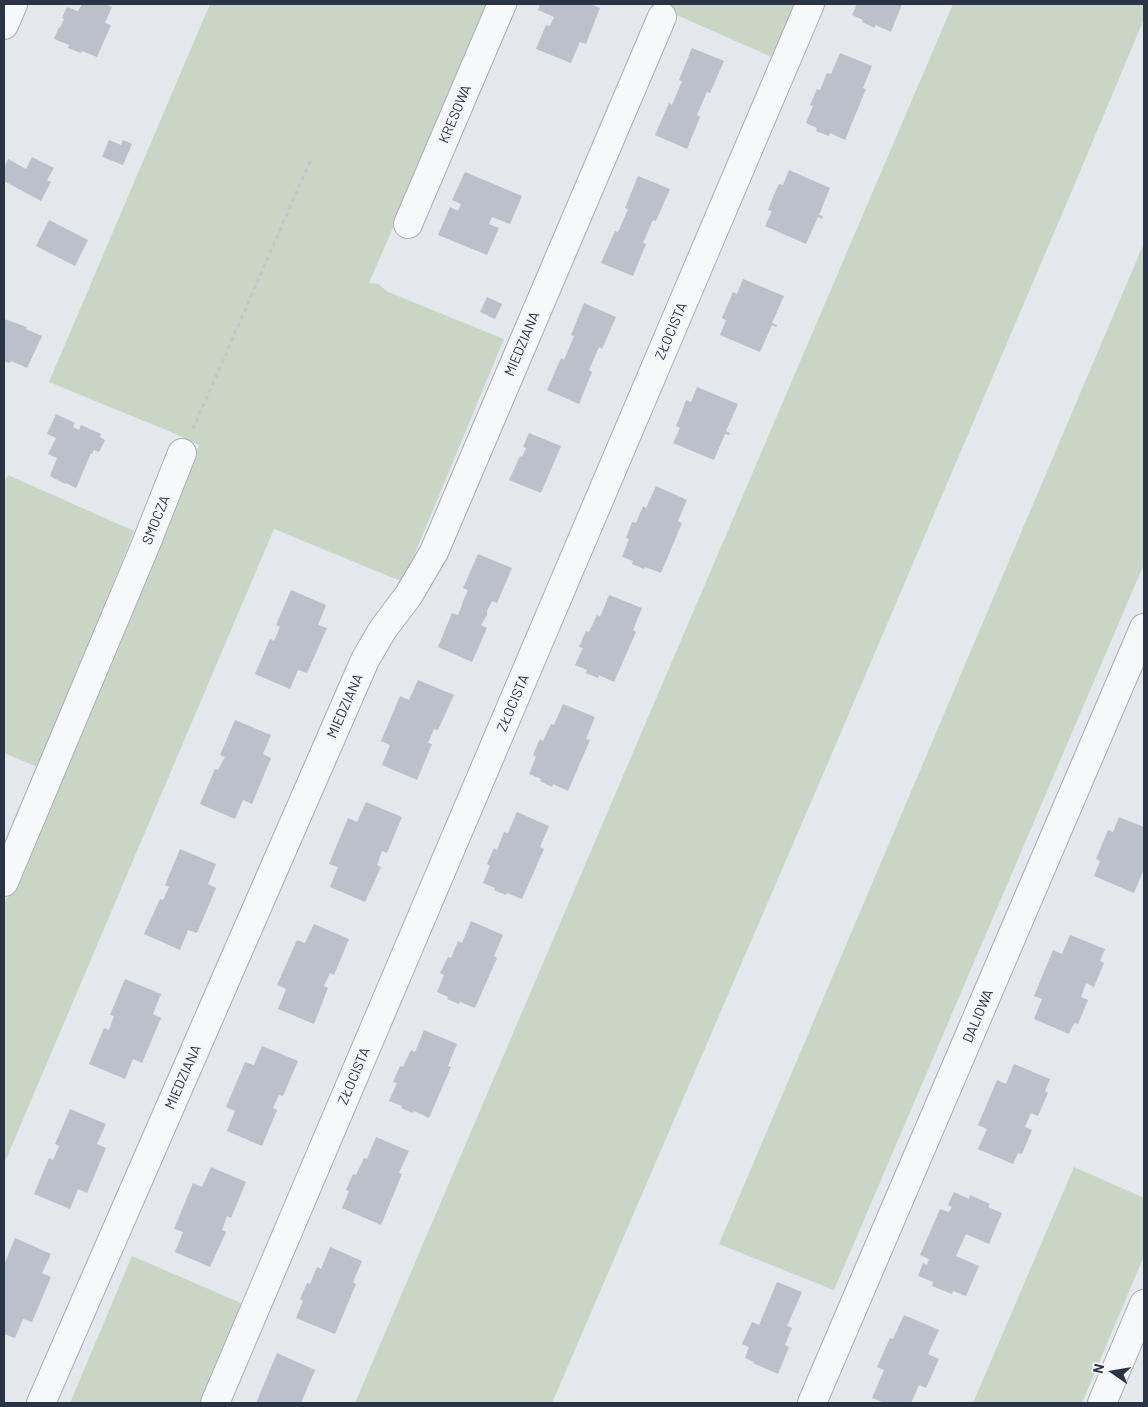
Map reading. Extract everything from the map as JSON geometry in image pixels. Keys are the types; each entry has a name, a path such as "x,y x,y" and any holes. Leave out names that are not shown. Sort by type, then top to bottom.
{"street":[{"path":"4,25 13,4"},
{"name":"KRESOWA","path":"408,224 502,4"},
{"name":"ZŁOCISTA","path":"215,1403 810,4"},
{"name":"MIEDZIANA","path":"41,1403 365,660 383,629 408,596 434,552 662,17"},
{"name":"SMOCZA","path":"4,882 146,544 182,453"},
{"name":"DALIOWA","path":"812,1403 1144,628"},
{"path":"1102,1403 1144,1304"}],"path":[{"path":"182,453 311,159"}],"green space":[{"path":"210,4 490,4 369,283 378,284 388,292 504,339 403,582 274,529 4,1164 4,905 199,445 49,382"},
{"path":"652,4 799,4 776,59"},
{"path":"953,4 1144,4 1144,19 824,772 552,1403 355,1403"},
{"path":"1144,243 1144,564 834,1290 719,1244"},
{"path":"8,475 134,531 40,768 4,753 4,484"},
{"path":"1074,1167 1144,1198 1144,1256 1082,1403 973,1403"},
{"path":"132,1256 248,1306 204,1403 70,1403"}],"building":[{"path":"82,4 105,4 112,7 105,23 111,25 97,57 68,48 69,45 54,39 64,19 62,18 67,7 78,11"},
{"path":"540,4 590,4 600,8 586,44 580,42 571,63 536,49 546,25 550,26 554,17 538,10"},
{"path":"857,4 902,4 891,32 875,25 875,28 852,15"},
{"path":"692,48 724,61 710,93 707,92 697,115 700,117 687,149 655,135 669,103 672,105 682,81 679,80"},
{"path":"840,53 872,66 863,88 866,89 845,140 830,133 829,136 816,131 817,128 806,123 813,106 810,105 817,89 820,90 827,73 831,74"},
{"path":"109,140 121,145 123,140 132,144 123,165 102,157"},
{"path":"32,157 54,168 47,180 51,182 41,201 4,181 4,168 8,159 26,169"},
{"path":"789,170 830,188 819,215 823,216 822,219 818,217 806,244 765,226 772,211 768,210 773,197 779,184 783,185"},
{"path":"465,172 522,196 510,224 492,217 489,224 499,228 487,255 438,235 450,207 458,211 461,204 452,200"},
{"path":"638,176 670,189 656,221 653,220 643,243 646,244 633,276 601,263 615,231 618,232 628,209 625,208"},
{"path":"49,220 88,240 75,266 36,246"},
{"path":"743,279 784,296 772,323 777,325 776,327 772,325 760,352 720,335 726,320 722,318 733,292 737,294"},
{"path":"487,297 502,304 495,319 480,312"},
{"path":"584,303 616,317 602,349 599,347 589,370 592,372 579,404 547,390 561,358 564,360 574,336 571,335"},
{"path":"4,319 27,327 26,329 42,336 27,368 11,361 10,363 4,361"},
{"path":"697,387 738,404 726,431 730,433 729,435 725,434 714,460 673,443 680,428 676,426 686,400 691,402"},
{"path":"56,414 75,423 73,427 79,430 81,425 101,434 100,437 105,440 99,452 94,450 91,453 76,488 50,476 57,458 48,454 56,438 47,434"},
{"path":"529,433 561,446 541,493 509,480 520,456 522,457 526,448 523,447"},
{"path":"656,486 687,500 678,521 682,523 661,573 645,567 644,569 632,564 633,561 622,557 629,539 626,538 632,522 636,523 643,506 646,508"},
{"path":"478,554 512,568 497,603 492,601 481,625 487,628 472,662 438,647 452,613 458,615 468,590 463,588"},
{"path":"291,590 326,605 318,625 327,628 307,673 298,670 290,689 255,674 270,639 274,641 280,627 276,625"},
{"path":"609,595 642,608 633,630 636,632 614,682 599,675 598,678 586,673 587,670 575,665 583,648 579,647 586,631 589,632 597,615 600,617"},
{"path":"418,680 454,695 438,730 434,729 428,743 432,744 417,780 382,765 390,745 381,741 400,696 409,700"},
{"path":"563,704 595,717 586,739 590,740 568,791 553,784 552,787 540,781 541,779 529,774 536,757 533,755 540,739 543,741 551,724 554,725"},
{"path":"235,720 271,735 263,754 271,758 252,804 243,800 235,819 200,804 215,769 218,770 225,757 220,755"},
{"path":"366,802 402,817 387,853 382,851 377,865 381,867 365,902 330,887 338,867 329,864 348,818 357,822"},
{"path":"517,812 549,826 540,847 544,849 522,899 507,893 506,895 483,883 490,866 487,864 494,848 497,850 504,832 508,833"},
{"path":"1119,817 1144,827 1144,869 1134,893 1094,876 1100,861 1096,859 1108,830 1113,832"},
{"path":"180,849 216,864 208,884 216,888 197,933 188,930 180,950 144,934 160,899 163,900 169,887 165,885"},
{"path":"471,921 503,935 494,956 497,958 475,1008 447,999 448,997 437,992 444,975 440,973 448,957 451,958 458,941 462,943"},
{"path":"314,924 349,939 334,975 330,973 324,986 328,988 314,1024 278,1009 286,989 277,985 297,940 305,943"},
{"path":"1070,935 1105,949 1100,961 1104,963 1094,987 1086,983 1081,997 1088,1000 1078,1024 1074,1023 1069,1034 1034,1019 1042,999 1034,996 1053,950 1062,954"},
{"path":"125,979 161,994 153,1014 161,1018 142,1063 133,1059 125,1079 89,1064 104,1028 109,1030 114,1016 110,1015"},
{"path":"424,1030 457,1044 448,1066 451,1067 429,1118 414,1111 413,1113 401,1108 402,1106 389,1101 397,1083 393,1082 400,1066 403,1067 411,1050 415,1052"},
{"path":"262,1046 298,1061 283,1096 279,1095 273,1108 277,1110 262,1146 227,1131 235,1111 226,1107 245,1062 254,1065"},
{"path":"1014,1064 1050,1079 1045,1091 1048,1093 1038,1116 1031,1113 1025,1127 1032,1130 1022,1154 1018,1153 1013,1164 978,1149 987,1129 978,1125 997,1080 1006,1084"},
{"path":"70,1109 106,1124 97,1144 106,1148 87,1193 78,1189 70,1209 34,1194 49,1158 53,1160 59,1146 55,1144"},
{"path":"376,1137 409,1151 399,1173 402,1174 381,1225 342,1208 349,1191 346,1190 353,1174 356,1175 364,1158 367,1159"},
{"path":"211,1167 246,1182 231,1218 227,1216 222,1230 226,1232 210,1267 175,1252 183,1232 174,1229 193,1183 202,1187"},
{"path":"954,1192 969,1199 970,1195 990,1204 988,1207 1002,1213 989,1244 966,1234 956,1256 979,1266 966,1296 953,1291 952,1294 932,1286 933,1282 918,1276 923,1263 927,1265 929,1259 920,1255 940,1209 949,1212 952,1207 948,1205"},
{"path":"15,1238 51,1254 42,1273 51,1277 32,1322 23,1319 15,1338 4,1334 4,1265"},
{"path":"330,1247 362,1261 353,1282 356,1284 335,1334 296,1318 303,1301 300,1299 307,1283 310,1284 317,1267 321,1269"},
{"path":"777,1282 802,1292 787,1326 792,1328 785,1345 789,1347 778,1374 745,1358 749,1347 742,1344 752,1322 759,1325"},
{"path":"904,1315 939,1330 928,1354 939,1359 926,1388 919,1385 911,1403 885,1403 872,1398 884,1370 877,1367 890,1338 893,1339"},
{"path":"277,1353 315,1370 301,1403 256,1403"}]}
